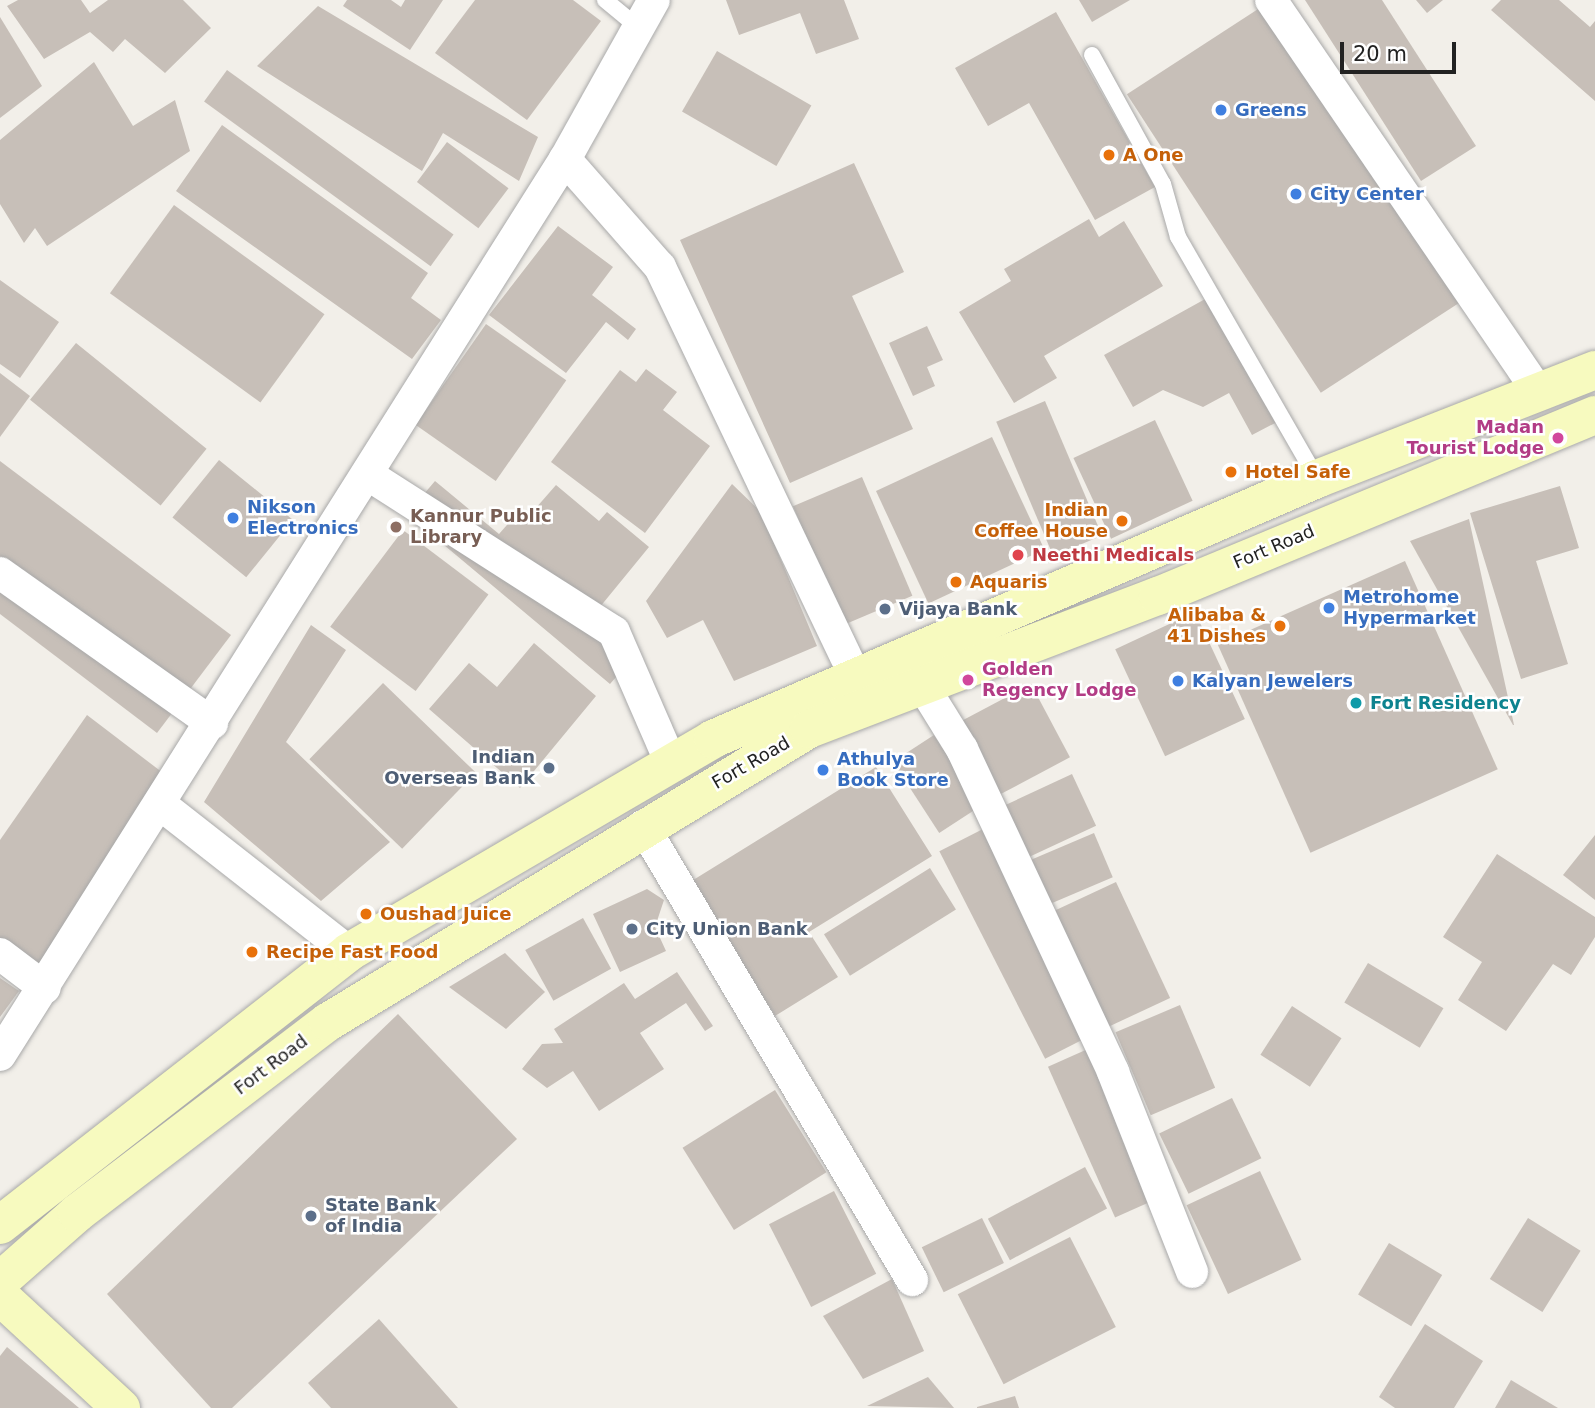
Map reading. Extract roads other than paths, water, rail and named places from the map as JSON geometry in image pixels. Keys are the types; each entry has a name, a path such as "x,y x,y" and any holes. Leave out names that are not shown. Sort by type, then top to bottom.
{"main road":[{"name":"Fort Road","path":"0,1225 349,952 671,763 855,674 1317,479 1595,370"},
{"name":"Fort Road","path":"0,1281 99,1196 381,989 643,826 809,729 920,683 1158,596 1595,415"},
{"path":"1138,555 1158,596"},
{"path":"349,952 381,989"},
{"path":"0,1296 121,1408"}],"street":[{"path":"0,1055 45,988 565,159 654,0"},
{"path":"1271,0 1538,393"},
{"path":"565,159 660,267 855,674"},
{"path":"367,474 614,632 671,763"},
{"path":"0,573 212,723"},
{"path":"920,683 962,749 1113,1072 1192,1272"},
{"path":"160,804 349,952"},
{"path":"643,826 912,1280"},
{"path":"0,954 45,988"}],"lane":[{"path":"605,0 639,28"},
{"path":"1092,55 1163,184 1178,237 1317,479"}],"place":[{"name":"Greens","path":"1221,110"},
{"name":"A One","path":"1109,155"},
{"name":"City Center","path":"1296,194"},
{"name":"Madan Tourist Lodge","path":"1558,438"},
{"name":"Hotel Safe","path":"1231,472"},
{"name":"Nikson Electronics","path":"233,518"},
{"name":"Indian Coffee House","path":"1122,521"},
{"name":"Kannur Public Library","path":"396,527"},
{"name":"Neethi Medicals","path":"1018,555"},
{"name":"Aquaris","path":"956,582"},
{"name":"Metrohome Hypermarket","path":"1329,608"},
{"name":"Vijaya Bank","path":"885,609"},
{"name":"Alibaba & 41 Dishes","path":"1280,626"},
{"name":"Golden Regency Lodge","path":"968,680"},
{"name":"Kalyan Jewelers","path":"1178,681"},
{"name":"Fort Residency","path":"1356,703"},
{"name":"Indian Overseas Bank","path":"549,768"},
{"name":"Athulya Book Store","path":"823,770"},
{"name":"Oushad Juice","path":"366,914"},
{"name":"City Union Bank","path":"632,929"},
{"name":"Recipe Fast Food","path":"252,952"},
{"name":"State Bank of India","path":"311,1216"}]}
